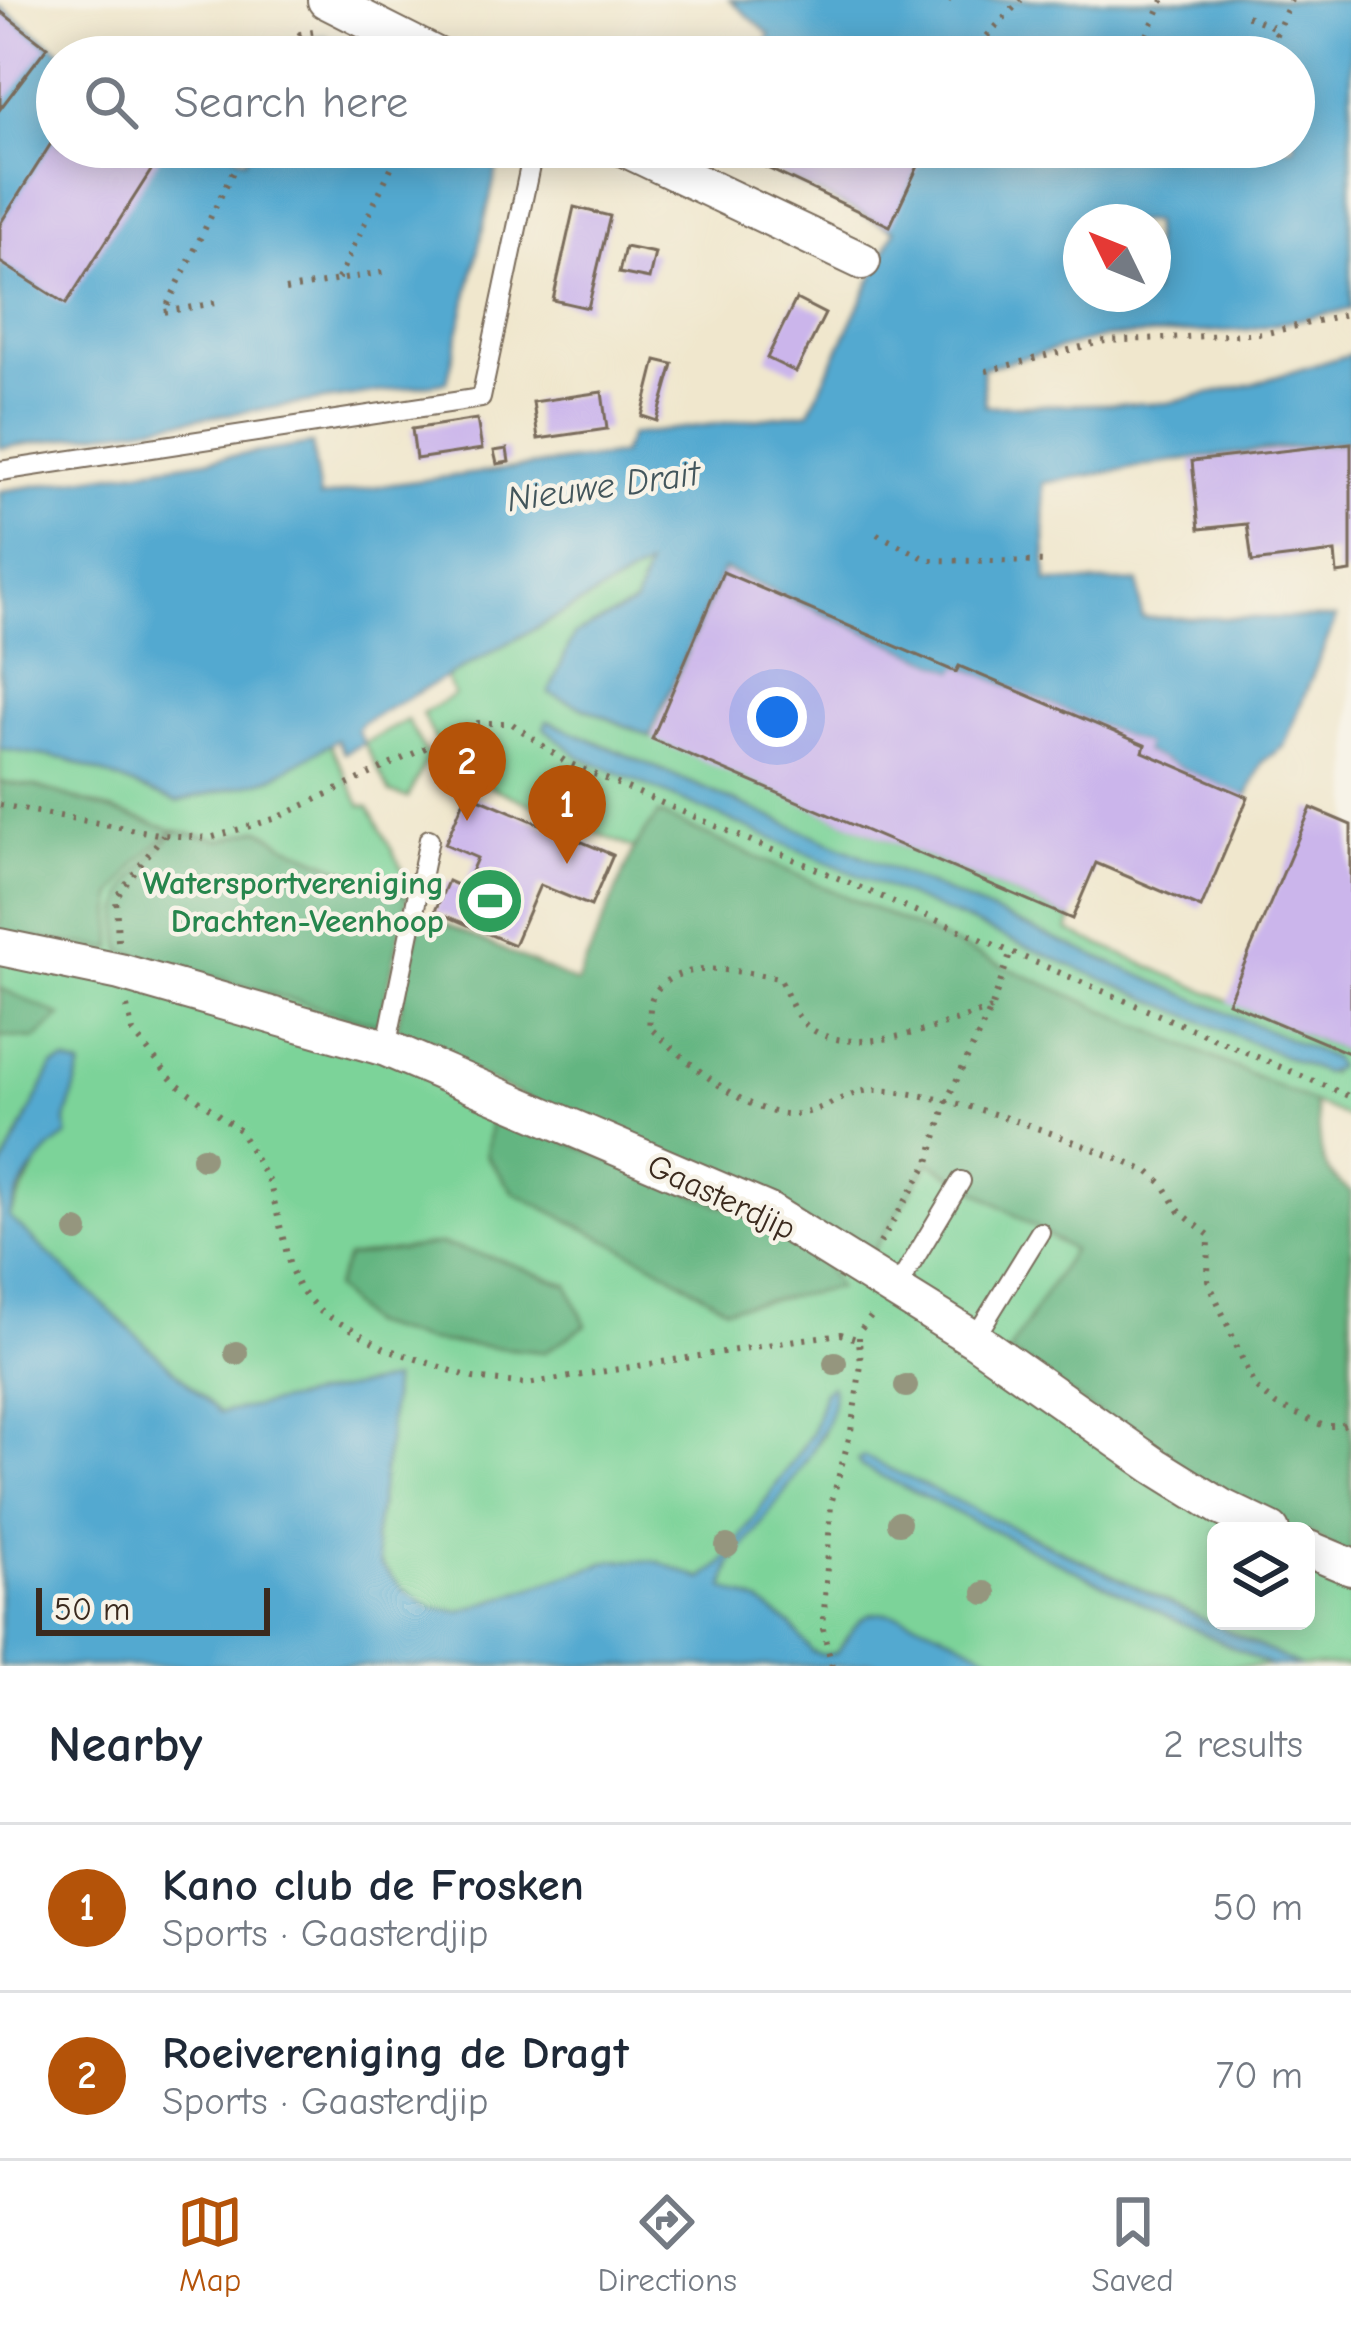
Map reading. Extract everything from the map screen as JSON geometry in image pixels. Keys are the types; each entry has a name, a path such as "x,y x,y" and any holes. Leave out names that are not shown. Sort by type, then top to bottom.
{"street":[{"path":"326,0 397,36"},
{"path":"666,168 862,261"},
{"name":"Gaasterdjip","path":"0,947 119,972 386,1048 769,1212 974,1339 1155,1466 1252,1522"},
{"path":"1315,1552 1351,1567"}],"lane":[{"path":"0,471 481,398 530,168"},
{"path":"386,1048 429,839"},
{"path":"895,1291 961,1181"},
{"path":"974,1339 1040,1232"}],"path":[{"path":"988,36 1021,0"},
{"path":"1147,36 1163,0"},
{"path":"1275,36 1291,0"},
{"path":"1247,16 1278,29"},
{"path":"215,303 164,312 235,168"},
{"path":"338,279 391,168"},
{"path":"285,290 388,272"},
{"path":"986,371 1105,341 1267,333 1351,313"},
{"path":"877,534 928,560 1050,562"},
{"path":"0,805 164,835 210,838 277,818 478,723 511,723 566,762 1351,1097"},
{"path":"164,835 116,897 119,972 133,1032 172,1080 239,1130 270,1184 300,1290 321,1312 384,1348 473,1378 527,1384 819,1337 842,1334 859,1340 861,1365 850,1431 831,1504 823,1629 832,1666"},
{"path":"863,1271 929,1162 947,1100 991,1009 1011,952"},
{"path":"991,1009 886,1040 836,1039 802,1022 779,978 724,969 673,976 652,999 649,1028 701,1073 759,1108 796,1114 871,1089 947,1100 1149,1172 1163,1184 1180,1212 1209,1235 1208,1280 1253,1386 1276,1405 1324,1426 1351,1421"}],"green space":[{"path":"649,566 635,604 574,635 549,693 1072,919 1068,930 1077,935 1351,1054 1351,1119 659,814 634,849 451,770 422,714 454,695 446,678","holes":["548,721 1332,1058 1330,1073 580,757"]},
{"path":"407,720 428,757 408,798 390,793 364,743"},
{"path":"330,744 360,805 369,807 412,888 408,897 285,845 260,829 222,840 177,831 122,950 380,1025 366,1033 868,1258 929,1162 1072,1250 1010,1351 1219,1496 1271,1522 1207,1522 1207,1621 1022,1531 859,1461 861,1466 1271,1666 1010,1666 908,1618 855,1627 836,1653 811,1651 791,1625 758,1602 724,1588 731,1563 823,1434 824,1391 812,1433 722,1564 702,1579 656,1561 462,1611 433,1608 404,1590 380,1564 374,1540 392,1381 220,1413 9,1217 38,1162 53,1145 53,1067 0,1172 0,1036 35,1039 60,1016 0,988 0,934 113,897 137,862 150,822 37,787 0,782 0,749 66,759 176,802 269,779","holes":["486,1155 648,1261 513,1192","440,1244 568,1285 545,1352 428,1341 367,1324"]},
{"path":"0,782 37,787 173,830 137,862 113,897 113,949 0,934"},
{"path":"658,814 1313,1102 1323,1159 1351,1192 1351,1558 1315,1536 1315,1522 1271,1522 1219,1496 1009,1352 1072,1250 930,1162 868,1259 402,1040 397,1024 421,913 577,983 634,849"},
{"path":"260,829 285,845 408,897 380,1025 122,951 124,897 139,870 176,831 222,840"},
{"path":"0,988 61,1016 35,1039 0,1036"},
{"path":"492,1111 749,1217 823,1262 838,1288 726,1308 648,1261 513,1192 486,1155"},
{"path":"440,1244 498,1259 568,1286 586,1325 545,1352 428,1341 367,1324 334,1288 347,1257"},
{"path":"1315,1544 1351,1558 1351,1666 1300,1666 1226,1630 1315,1630"}],"water":[{"name":"Nieuwe Drait","path":"730,0 1351,0 1351,309 1246,330 1105,337 982,368 985,406 1168,403 1351,354 1351,441 1187,459 1043,483 1047,582 1138,582 1142,618 1336,618 1284,746 1262,762 1247,797 1143,752 1144,745 960,666 956,672 723,569 650,736 549,693 574,635 635,604 647,567 362,723 357,730 364,743 344,753 337,740 269,779 176,802 66,759 0,749 0,491 312,444 320,498 621,454 630,435 809,412 895,230 768,168 1315,168 1315,36 770,36"},
{"path":"0,7 40,36 36,36 36,168 497,168 447,382 0,448"},
{"path":"547,721 1332,1058 1337,1067 1324,1073 580,757 544,728"},
{"path":"65,1062 81,1067 66,1120 67,1136 31,1171 9,1217 220,1413 392,1380 374,1540 380,1564 404,1590 433,1608 462,1611 613,1560 656,1561 702,1579 722,1564 812,1433 824,1391 831,1386 833,1401 814,1448 731,1563 724,1588 759,1602 822,1655 836,1653 862,1619 881,1613 918,1622 1010,1666 870,1662 850,1666 0,1666 0,1172 53,1066"},
{"path":"863,1456 1207,1621 1207,1630 1225,1630 1300,1666 1271,1666 858,1461"}],"building":[{"path":"0,11 36,39 36,62 0,109"},
{"path":"36,167 153,168 66,304 0,262 0,224"},
{"path":"767,168 917,168 890,226"},
{"path":"574,207 610,216 588,308 553,300"},
{"path":"625,247 655,253 649,279 619,273"},
{"path":"796,299 825,314 796,372 767,358"},
{"path":"656,360 673,364 657,421 642,416"},
{"path":"602,392 607,429 538,439 533,402"},
{"path":"477,419 482,449 416,459 412,429"},
{"path":"1351,443 1351,572 1337,574 1335,552 1252,562 1247,524 1199,529 1192,461"},
{"path":"507,449 509,462 497,464 494,451"},
{"path":"723,572 956,672 959,666 1145,745 1143,752 1248,797 1201,908 1096,863 1072,919 652,739"},
{"path":"467,793 613,855 591,906 540,885 514,945 435,911 448,881 464,888 477,858 445,844"},
{"path":"1311,808 1351,825 1351,1054 1228,1002"}],"place":[{"name":"Roeivereniging de Dragt","path":"467,821"},
{"name":"Kano club de Frosken","path":"567,864"},
{"name":"Watersportvereniging Drachten-Veenhoop","path":"490,901"}]}
